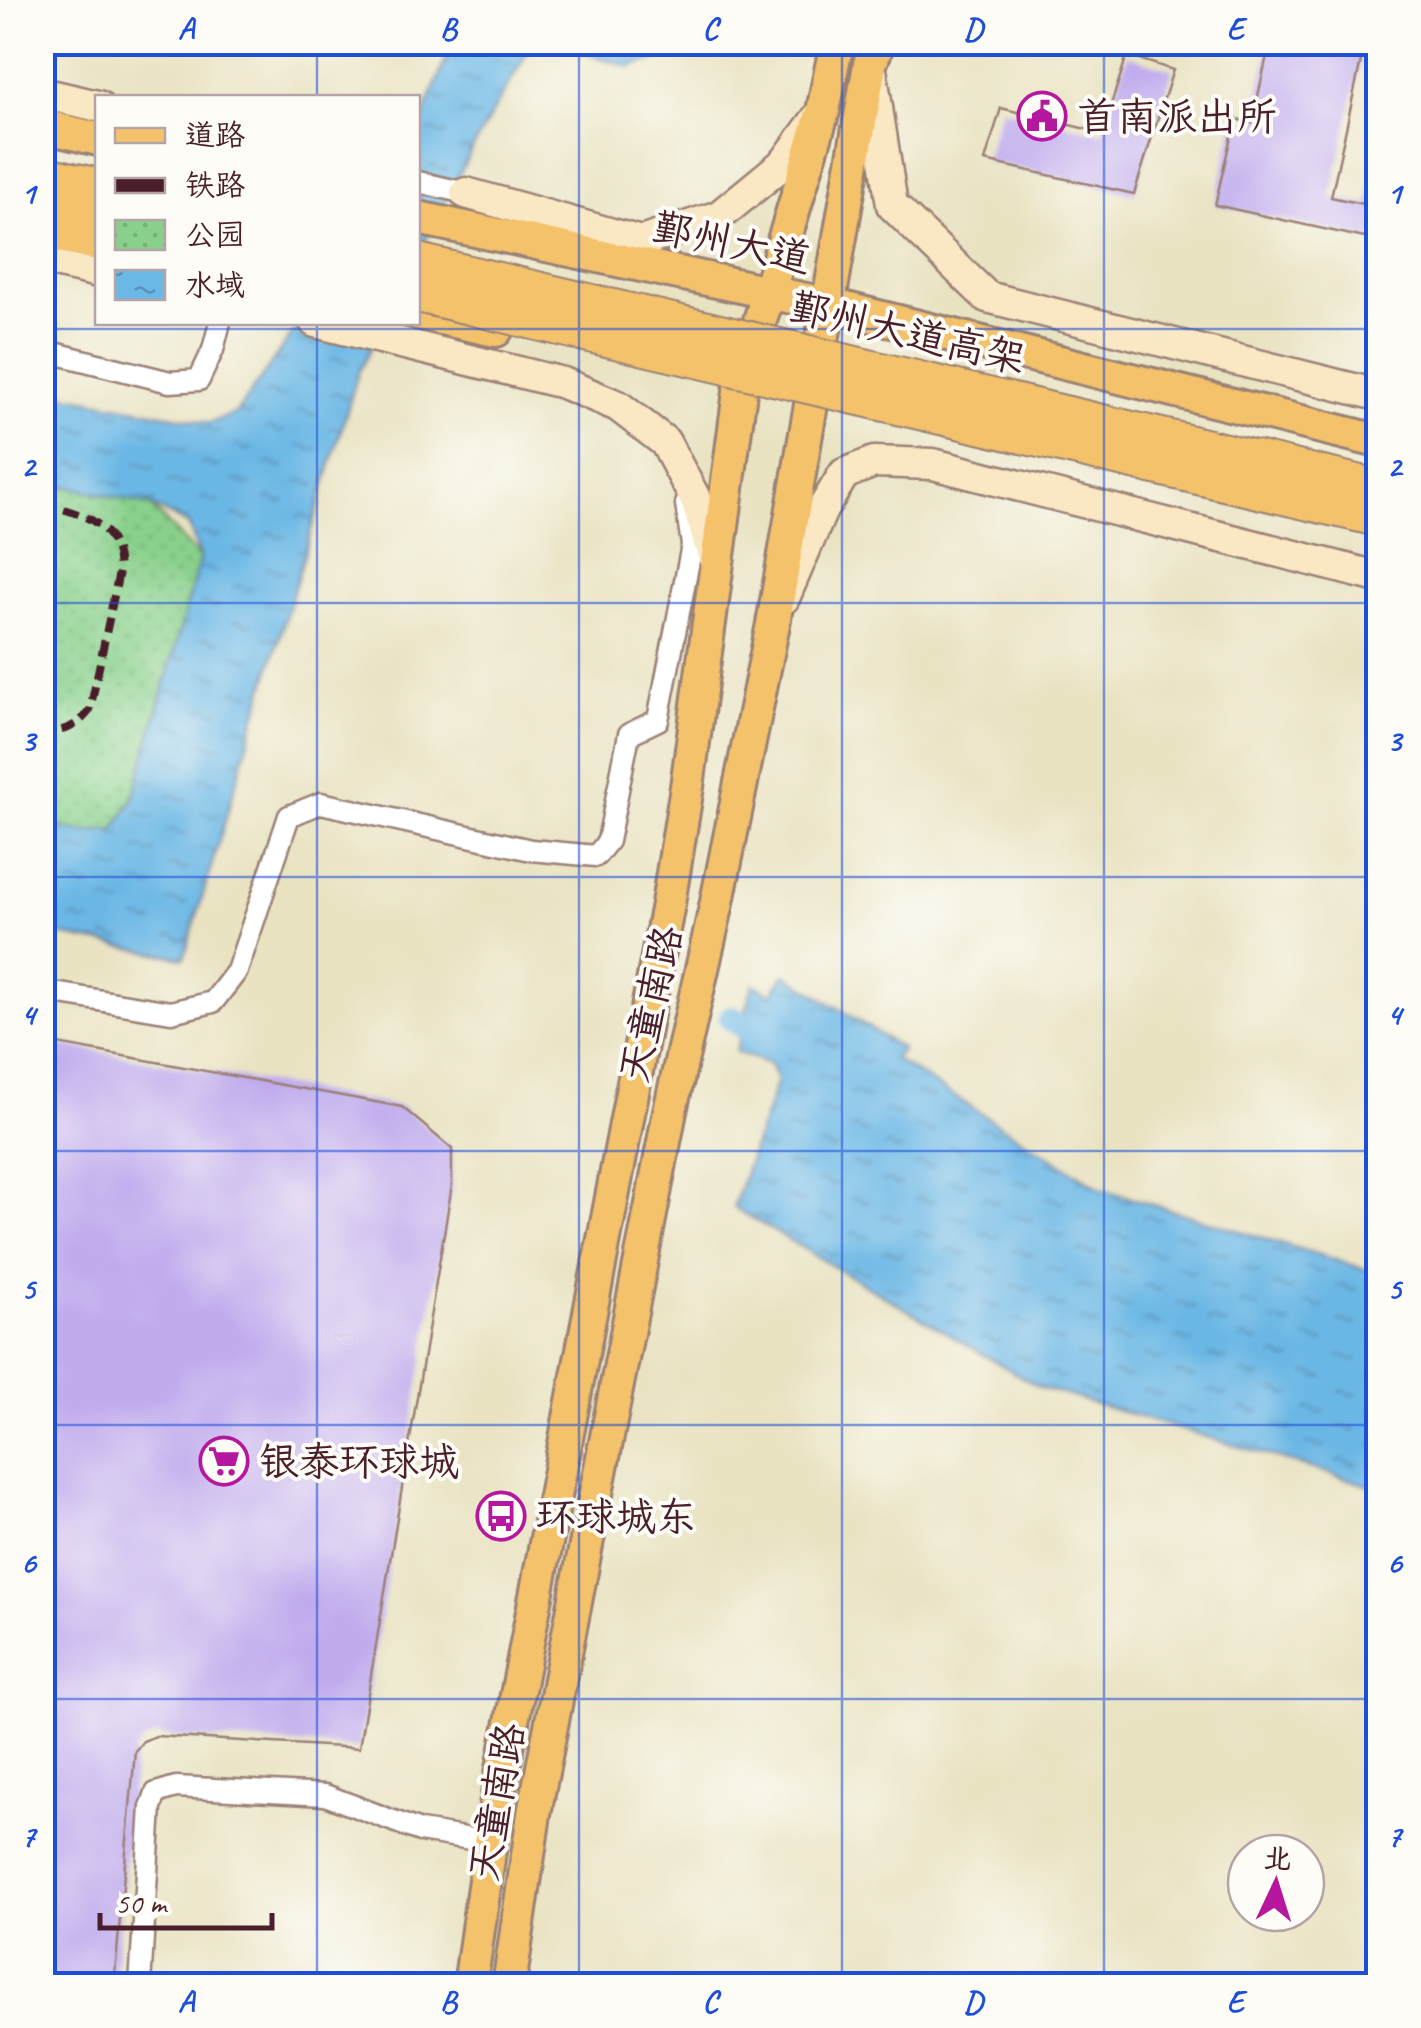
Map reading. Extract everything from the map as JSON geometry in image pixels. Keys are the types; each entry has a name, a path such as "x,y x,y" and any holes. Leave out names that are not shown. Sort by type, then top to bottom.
{"highway":[{"path":"42,175 95,187"},
{"path":"42,206 95,217"},
{"name":"鄞州大道高架","path":"420,263 1378,490"},
{"name":"鄞州大道高架","path":"420,307 1378,517"}],"main road":[{"path":"470,1986 490,1842 668,904 740,384 823,111 837,42"},
{"name":"天童南路","path":"510,1986 534,1814 670,1110 716,908 773,624 874,53"},
{"path":"42,126 95,139"},
{"name":"鄞州大道","path":"420,218 830,305 1378,441"},
{"path":"42,232 95,243"},
{"path":"420,307 1378,533"}],"street":[{"path":"874,53 892,204 987,297 1378,395"},
{"path":"42,93 95,105"},
{"path":"420,182 641,242 719,216 786,162 823,111"},
{"path":"42,259 95,271"},
{"path":"42,350 170,382 198,380 213,350 219,325"},
{"path":"328,325 563,384 618,406 665,442 696,500 716,561 709,610"},
{"path":"773,624 836,486 844,474 874,462 933,464 1378,577"},
{"path":"42,991 171,1012 213,1002 237,971 289,816 321,803 530,850 596,856 608,840 629,734 658,720 692,545 681,472"},
{"path":"140,1986 151,1808 156,1793 176,1787 325,1795 420,1831 490,1842"}],"green space":[{"path":"42,481 150,505 200,558 133,800 114,830 83,832 43,825"}],"water":[{"path":"445,43 532,43 420,252 420,125 451,46"},
{"path":"556,43 706,43 630,67"},
{"path":"299,325 383,325 358,373 184,958 43,932 42,825 83,832 114,830 133,800 200,558 189,525 150,505 43,481 43,391 210,423 236,413"},
{"path":"785,974 902,1049 894,1059 1102,1189 1378,1273 1378,1488 1039,1387 733,1207 777,1081 770,1064 736,1052 753,984 772,994"}],"building":[{"path":"1270,42 1365,42 1331,197 1367,205 1378,160 1378,241 1215,205 1235,119 1252,123"},
{"path":"1127,55 1173,70 1134,194 985,161 1001,108 1102,133"},
{"name":"银泰环球城","path":"42,1041 402,1107 452,1149 452,1185 359,1748 156,1736 143,1741 135,1751 114,1986 42,1986"}],"waterway":[{"path":"731,1018 769,1043"}],"railway":[{"path":"42,503 85,517 105,531 117,555 119,572 90,710 69,728 42,731"}],"place":[{"name":"首南派出所","path":"1042,116"},
{"name":"银泰环球城","path":"224,1461"},
{"name":"环球城东","path":"501,1516"}]}
